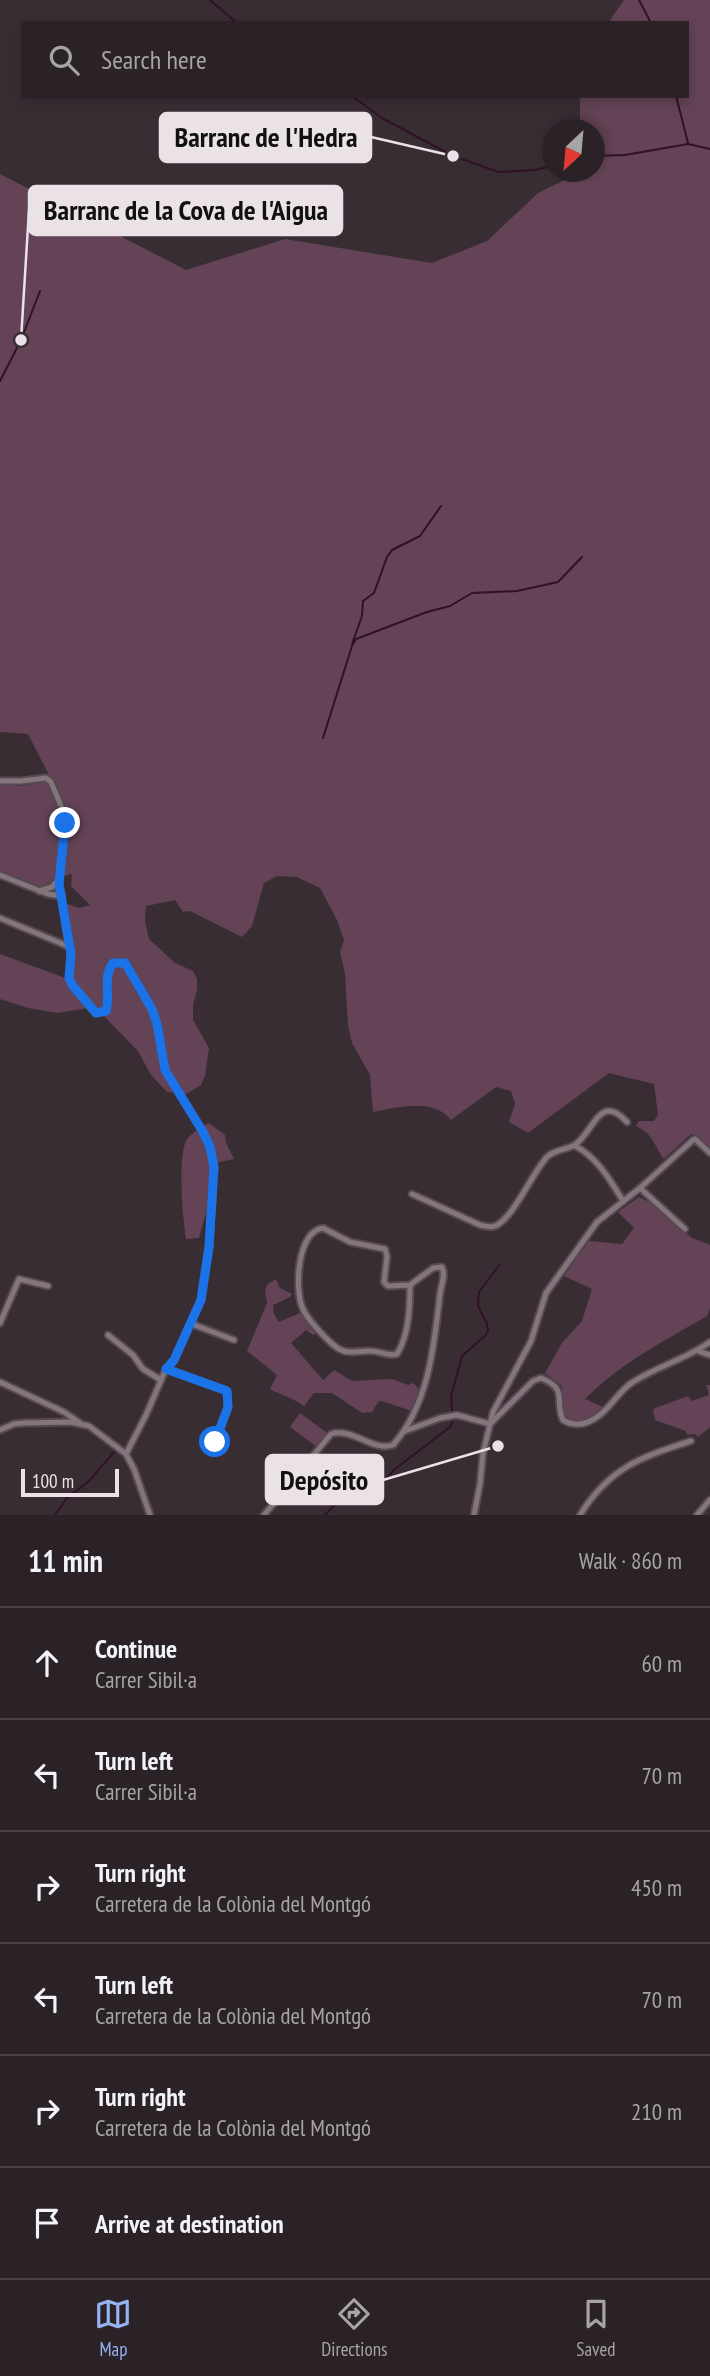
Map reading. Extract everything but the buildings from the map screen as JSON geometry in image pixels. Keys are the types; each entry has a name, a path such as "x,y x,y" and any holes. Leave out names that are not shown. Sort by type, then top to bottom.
{"street":[{"path":"0,781 46,778 54,788 66,818 59,879 70,947 71,983 96,1013 106,1011 107,975 113,963 125,963 152,1009 165,1070 199,1124 210,1147 214,1167 209,1247 201,1300 192,1324 174,1360 166,1369 126,1454"},
{"path":"0,875 39,891 61,896"},
{"path":"39,891 51,887 59,879"},
{"path":"0,918 70,947"},
{"path":"412,1194 480,1225 496,1226 510,1212 545,1159 557,1151 575,1146 606,1111 617,1112 627,1122"},
{"path":"474,1515 483,1454 493,1412 531,1341 546,1293 590,1230 693,1140 710,1153"},
{"path":"575,1146 605,1173 623,1201"},
{"path":"640,1188 685,1228"},
{"path":"264,1515 331,1434 345,1433 387,1447 393,1445 405,1431 420,1398 432,1357 444,1270 437,1266 410,1285 392,1287 385,1284 387,1254 382,1248 354,1243 320,1228 309,1235 303,1246 299,1289 302,1308 341,1350 377,1351 390,1356 397,1354 402,1346 407,1325 410,1285"},
{"path":"0,1323 19,1279 48,1286"},
{"path":"192,1324 234,1340"},
{"path":"108,1335 133,1355 143,1369 162,1380"},
{"path":"490,1424 533,1381 541,1378 553,1384 559,1391 563,1420 573,1424 589,1421 600,1415 630,1384 698,1351 710,1342"},
{"path":"698,1351 710,1354"},
{"path":"166,1369 227,1391 228,1407 215,1442"},
{"path":"0,1382 64,1412 105,1436 126,1454 150,1515"},
{"path":"405,1431 440,1418 457,1415 490,1424"},
{"path":"0,1430 19,1423 80,1423"},
{"path":"580,1515 598,1487 626,1467 648,1455 691,1441"},
{"path":"698,1515 710,1500"}],"shaded area":[{"path":"624,0 710,0 710,1148 697,1135 691,1134 664,1159 650,1136 636,1126 639,1121 654,1121 658,1115 654,1084 609,1073 528,1133 509,1122 515,1104 511,1091 496,1087 451,1120 434,1108 424,1106 373,1112 370,1075 352,1043 348,1025 345,973 340,952 344,940 320,888 297,877 277,876 264,883 252,926 242,937 190,911 183,912 175,900 146,906 145,921 149,939 175,963 193,971 197,979 193,1020 209,1048 201,1085 186,1094 167,1092 151,1075 138,1051 95,1007 57,1013 0,999 0,954 65,978 69,954 62,933 59,901 79,908 90,905 71,886 72,874 56,878 42,888 0,871 0,784 23,786 51,779 28,734 0,732 0,174 186,270 285,239 432,263 487,241 538,193 561,182 605,182 605,119 580,119 580,98 689,98 689,21 609,21"},
{"path":"209,1123 225,1135 234,1159 210,1164 207,1209 199,1238 186,1239 182,1188 184,1147 189,1137"},
{"path":"639,1197 653,1204 692,1238 710,1245 710,1308 707,1316 643,1353 613,1374 585,1399 603,1407 589,1417 569,1419 564,1415 562,1386 545,1373 562,1343 582,1321 592,1289 564,1276 589,1241 622,1244 634,1228 618,1212"},
{"path":"276,1279 280,1288 292,1294 273,1305 274,1314 279,1322 300,1313 317,1332 313,1335 306,1330 291,1343 323,1380 334,1370 352,1381 392,1379 408,1385 413,1383 420,1390 412,1411 382,1401 378,1402 372,1412 362,1413 332,1393 314,1393 304,1406 270,1389 277,1375 247,1351 267,1303 265,1290 268,1284"},
{"path":"706,1385 710,1385 710,1427 698,1437 695,1434 687,1435 686,1431 655,1420 653,1409 688,1396 692,1401 709,1395"},
{"path":"300,1413 327,1433 317,1447 290,1427"}],"waterway":[{"path":"210,0 235,21"},
{"path":"639,0 650,21"},
{"path":"355,98 382,118 453,156 499,172 542,168"},
{"path":"677,98 688,143"},
{"path":"605,156 625,155 688,144 710,149"},
{"path":"0,381 21,340 40,291"},
{"path":"352,644 362,616 363,601 374,593 387,557 392,550 420,536 441,506"},
{"path":"323,738 356,639 450,606 472,593 517,591 558,582 582,557"},
{"path":"325,1515 341,1498 381,1484 395,1469 450,1427 453,1420 451,1396 462,1356 486,1335 488,1330 478,1306 479,1292 500,1264"},
{"path":"55,1515 66,1499 89,1481 115,1451"}],"place":[{"name":"Barranc de l'Hedra","path":"453,156"},
{"name":"Barranc de la Cova de l'Aigua","path":"21,340"},
{"name":"Depósito","path":"498,1446"}],"route":[{"path":"65,823 59,884 71,954 71,983 96,1013 101,1014 106,1011 108,1005 107,975 110,968 113,963 125,963 152,1009 165,1070 203,1132 213,1159 206,1278 192,1324 174,1360 166,1369 227,1391 228,1407 215,1442"}]}
